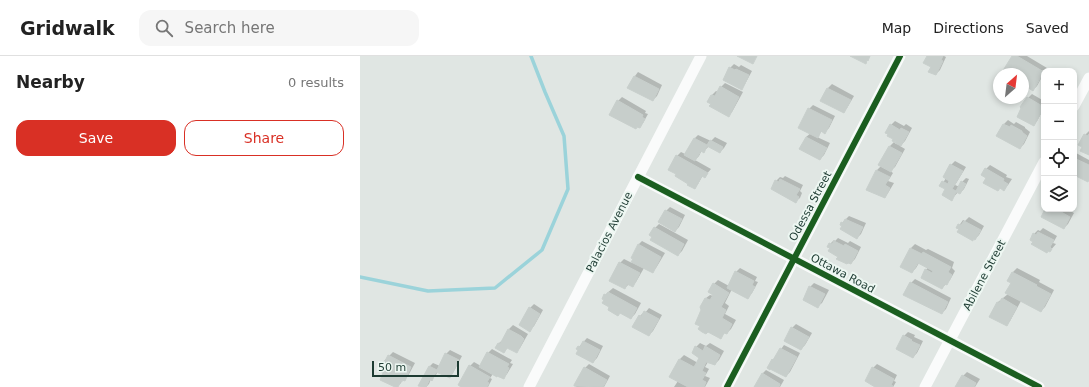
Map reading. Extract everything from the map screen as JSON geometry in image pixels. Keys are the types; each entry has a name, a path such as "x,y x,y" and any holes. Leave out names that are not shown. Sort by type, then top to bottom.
{"street":[{"name":"Palacios Avenue","path":"529,387 701,56"},
{"name":"Odessa Street","path":"727,387 900,56"},
{"path":"1075,104 1089,78"},
{"name":"Abilene Street","path":"925,387 1041,168"},
{"name":"Ottawa Road","path":"638,177 1039,387"}],"building":[{"path":"737,56 757,56 753,64"},
{"path":"850,56 870,56 866,64"},
{"path":"927,56 943,56 941,60 943,61 936,75 928,72 931,67 923,63"},
{"path":"1012,56 1017,56 1041,70 1041,77 1033,91 1029,88 1029,68 1004,68"},
{"path":"729,67 749,75 742,90 723,80"},
{"path":"634,76 659,89 653,101 627,88"},
{"path":"720,86 739,97 729,117 709,106 711,104 707,102 711,95 715,96"},
{"path":"827,88 851,100 844,113 820,101"},
{"path":"1029,98 1041,105 1041,113 1034,126 1017,117 1021,108 1020,107 1022,104 1029,104"},
{"path":"617,100 643,115 642,117 645,119 640,128 637,127 636,129 609,115"},
{"path":"808,108 832,120 825,134 821,131 818,138 798,128"},
{"path":"890,124 900,130 901,128 909,132 901,146 895,143 896,141 892,141 893,139 885,133"},
{"path":"1003,124 1010,127 1011,125 1022,131 1027,136 1020,149 996,136"},
{"path":"1084,134 1088,136 1089,134 1089,155 1080,151 1082,147 1078,145"},
{"path":"806,137 827,148 820,160 799,149"},
{"path":"694,138 707,145 710,140 723,147 720,153 707,146 704,153 701,151 695,161 684,155"},
{"path":"889,146 902,153 891,172 878,165"},
{"path":"676,155 708,173 705,178 702,176 695,189 675,176 676,174 668,170"},
{"path":"1077,159 1089,165 1088,182 1077,176"},
{"path":"950,164 963,171 952,189 956,191 961,181 966,184 960,194 956,192 952,201 942,195 945,189 939,186 942,181 948,184 949,181 943,177"},
{"path":"985,168 1004,179 1003,181 1008,184 1004,191 1000,188 998,191 983,183 986,178 981,175"},
{"path":"876,170 890,177 885,185 890,188 885,198 866,190"},
{"path":"780,179 800,189 796,195 799,197 796,203 771,189 775,180 779,182"},
{"path":"665,210 682,219 675,232 658,222"},
{"path":"1044,212 1061,212 1070,217 1064,229 1041,217"},
{"path":"845,219 863,227 857,239 840,229 842,226 840,225 841,222 843,223"},
{"path":"964,221 981,230 975,240 973,239 973,241 957,232 959,229 956,228 958,224 961,225"},
{"path":"654,227 684,244 678,256 650,240 652,237 649,235"},
{"path":"1038,232 1054,240 1050,247 1052,249 1050,252 1048,251 1047,253 1031,244 1033,242 1030,240 1033,233 1036,235"},
{"path":"834,241 844,246 845,244 858,251 851,264 847,264 836,259 838,257 828,251 830,248 827,247 829,243 832,244"},
{"path":"638,244 661,257 653,273 631,262 633,259 631,258"},
{"path":"910,248 922,254 923,252 951,267 948,272 952,275 947,285 945,284 942,289 921,278 925,269 932,273 933,271 918,263 912,273 900,267"},
{"path":"619,262 640,273 633,287 627,284 625,289 609,281"},
{"path":"735,271 754,281 752,285 755,287 748,299 727,288"},
{"path":"1012,272 1051,294 1041,312 1005,293 1011,283 1007,281"},
{"path":"910,282 948,302 942,314 903,295"},
{"path":"713,283 729,293 721,307 726,310 722,318 732,324 727,334 724,333 721,339 708,332 706,334 702,332 698,329 700,326 695,324 701,310 700,307 705,298 710,300 713,295 708,292"},
{"path":"809,286 825,294 818,308 803,300"},
{"path":"608,292 637,308 631,319 620,313 618,316 608,310 609,307 602,303 604,300 602,299 604,294 606,295"},
{"path":"1002,298 1017,307 1007,326 989,317 997,302 999,303"},
{"path":"529,307 540,314 530,332 519,325"},
{"path":"644,311 659,319 649,336 632,327 639,315 641,317"},
{"path":"791,327 809,337 801,350 784,341"},
{"path":"508,329 524,339 517,353 507,348 504,353 495,348 498,343 500,344"},
{"path":"903,335 920,345 913,358 896,349"},
{"path":"583,341 600,350 593,363 576,354 578,350 576,349 578,346 580,347"},
{"path":"695,346 703,351 705,346 720,355 715,365 706,362 702,371 706,373 702,380 706,382 704,387 688,387 669,377 679,359 694,367 699,358 692,353"},
{"path":"780,348 797,357 786,377 767,368"},
{"path":"487,352 509,364 507,367 509,368 504,379 497,377 479,367"},
{"path":"445,353 459,360 450,378 436,372 432,381 430,379 426,387 418,386 429,366 437,370"},
{"path":"388,355 411,367 405,381 402,380 398,387 380,380 383,373 378,370"},
{"path":"469,365 490,377 487,382 489,383 487,387 461,387 458,385"},
{"path":"584,367 607,380 603,387 574,386"},
{"path":"872,367 894,379 891,385 893,387 875,387 865,381"},
{"path":"762,373 780,384 779,387 754,387"},
{"path":"962,375 976,383 974,387 955,387"}],"waterway":[{"path":"360,277 428,291 495,288 542,250 568,189 564,136 531,56"}],"cycle path":[{"path":"727,387 900,56"},
{"path":"638,177 1039,387"}]}
